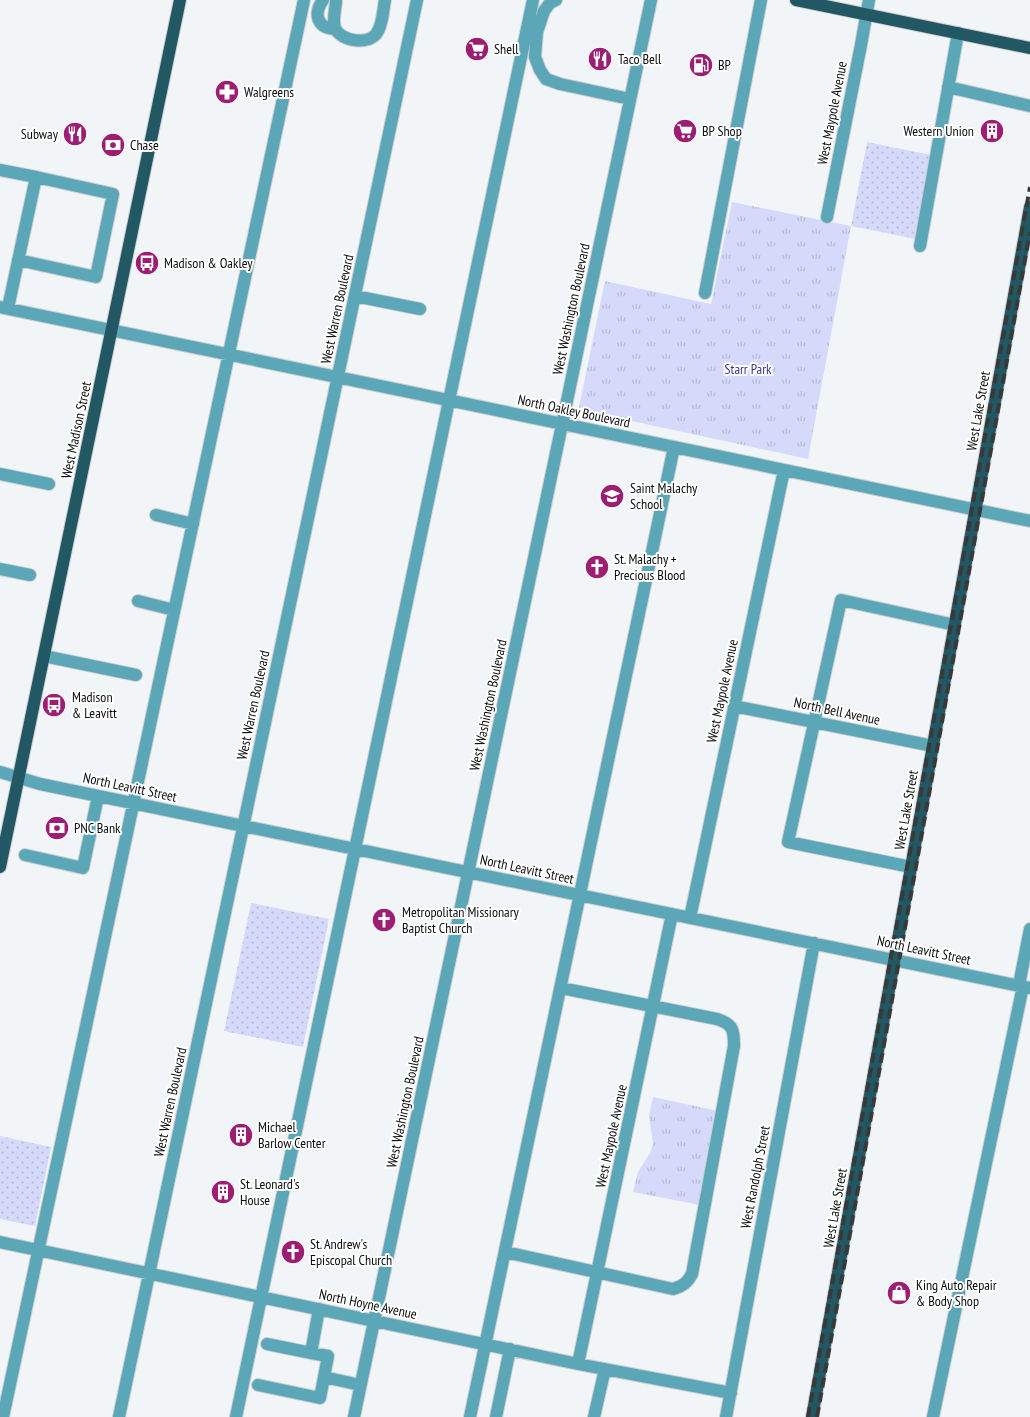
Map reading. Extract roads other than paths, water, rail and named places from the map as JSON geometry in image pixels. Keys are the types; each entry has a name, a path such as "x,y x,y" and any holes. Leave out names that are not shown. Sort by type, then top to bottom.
{"main road":[{"name":"West Madison Street","path":"0,867 180,0"},
{"path":"796,0 1030,48"},
{"name":"West Lake Street","path":"812,1417 1030,208"}],"street":[{"path":"3,1417 304,0"},
{"path":"323,0 318,11 321,24 328,29 336,29"},
{"path":"336,0 334,18 336,29 342,36 364,41 373,39 378,31 385,0"},
{"name":"West Warren Boulevard","path":"119,1417 417,0"},
{"path":"236,1417 533,0"},
{"path":"556,0 550,3 544,11 537,32 536,57 540,70 546,79 630,100"},
{"name":"West Washington Boulevard","path":"354,1417 651,0"},
{"path":"704,293 761,0"},
{"name":"West Maypole Avenue","path":"827,217 869,0"},
{"path":"920,246 958,33"},
{"path":"948,87 1030,106"},
{"path":"0,170 113,194 96,277 18,260"},
{"path":"4,308 18,260 36,177"},
{"path":"355,296 420,309"},
{"name":"North Oakley Boulevard","path":"4,308 1030,521"},
{"path":"470,1417 674,447"},
{"name":"West Maypole Avenue","path":"690,918 784,470"},
{"path":"0,474 49,484"},
{"path":"156,515 193,524"},
{"path":"0,568 30,575"},
{"path":"911,867 788,842 841,600 955,625"},
{"path":"138,601 174,610"},
{"path":"44,656 136,675"},
{"name":"North Bell Avenue","path":"734,706 933,746"},
{"name":"North Leavitt Street","path":"0,772 40,784 1024,986"},
{"path":"25,855 84,868 98,796"},
{"name":"West Maypole Avenue","path":"578,1364 672,914"},
{"path":"933,1417 1024,986 1030,929"},
{"name":"West Randolph Street","path":"726,1417 814,943"},
{"path":"506,1252 673,1289 681,1287 688,1282 692,1274 734,1046 734,1035 731,1026 727,1022 717,1019 561,988"},
{"name":"North Hoyne Avenue","path":"0,1242 578,1364 731,1393"},
{"path":"311,1352 320,1309"},
{"path":"258,1385 320,1398 328,1356 267,1344"},
{"path":"496,1417 510,1349"},
{"path":"594,1417 605,1369"},
{"path":"324,1377 360,1385"}],"railway":[{"path":"808,1417 1030,187"},
{"path":"817,1417 1030,232"}],"place":[{"name":"Shell","path":"477,49"},
{"name":"Taco Bell","path":"600,59"},
{"name":"BP","path":"701,65"},
{"name":"Walgreens","path":"227,92"},
{"name":"BP Shop","path":"685,131"},
{"name":"Western Union","path":"992,131"},
{"name":"Subway","path":"75,134"},
{"name":"Chase","path":"113,145"},
{"name":"Madison & Oakley","path":"147,263"},
{"name":"Saint Malachy School","path":"612,496"},
{"name":"St. Malachy + Precious Blood","path":"597,567"},
{"name":"Madison & Leavitt","path":"54,705"},
{"name":"PNC Bank","path":"57,828"},
{"name":"Metropolitan Missionary Baptist Church","path":"384,920"},
{"name":"Michael Barlow Center","path":"241,1135"},
{"name":"St. Leonard's House","path":"223,1192"},
{"name":"St. Andrew's Episcopal Church","path":"293,1252"},
{"name":"King Auto Repair & Body Shop","path":"899,1293"}],"park label":[{"name":"Starr Park","path":"748,369"}]}
